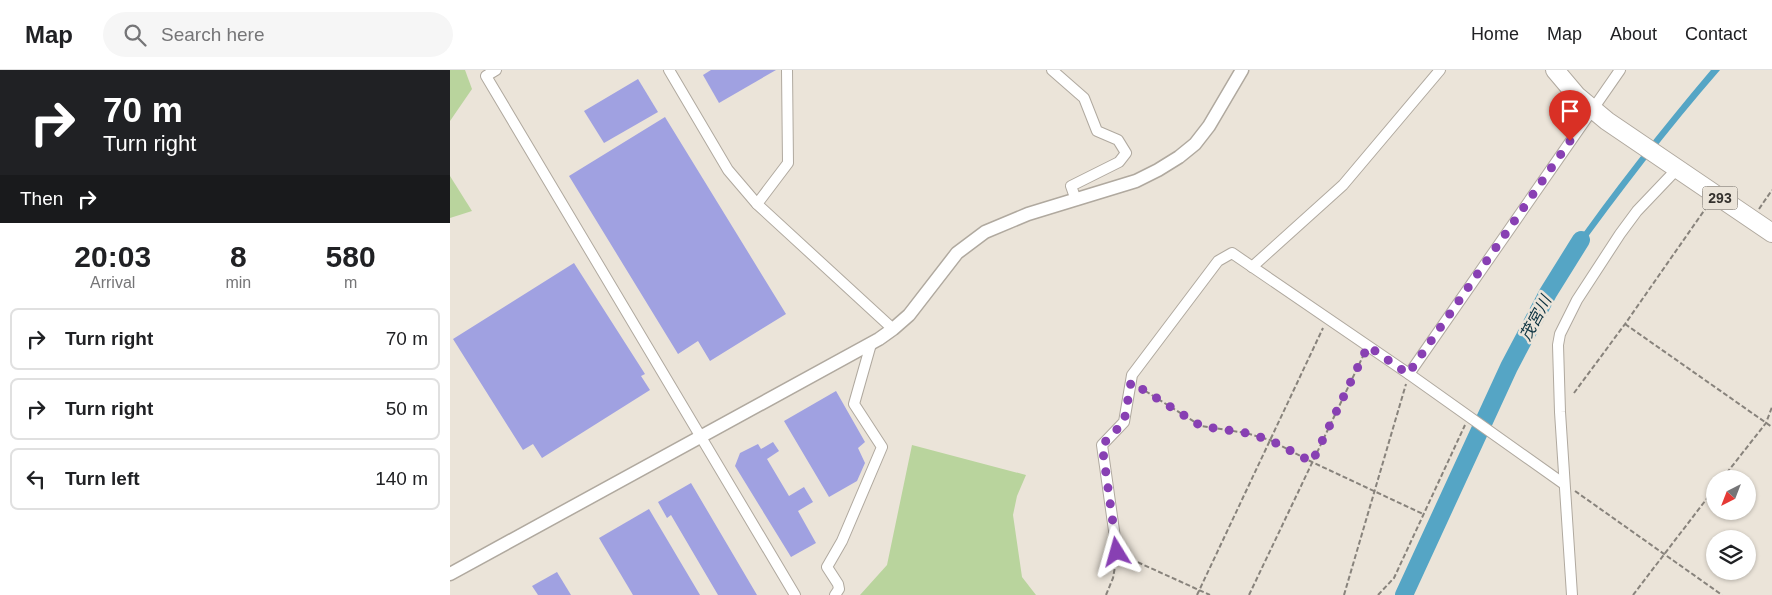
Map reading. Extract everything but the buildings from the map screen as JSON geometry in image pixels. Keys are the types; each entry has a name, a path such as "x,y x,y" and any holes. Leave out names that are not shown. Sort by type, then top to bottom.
{"highway":[{"name":"293","path":"1555,70 1577,96 1592,110 1772,233"}],"street":[{"path":"496,70 486,76 795,595"},
{"path":"669,70 728,170 757,204 893,329"},
{"path":"757,204 788,163 787,70"},
{"path":"1052,70 1084,98 1097,131 1118,140 1126,153 1119,162 1071,186 1076,200"},
{"path":"450,574 871,344 893,329 919,304 958,254 986,232 1028,214 1136,181 1158,170 1195,144 1209,126 1242,70"},
{"path":"1252,267 1343,185 1440,70"},
{"path":"1408,374 1620,70"},
{"path":"1572,595 1564,484 1558,354 1560,334 1577,300 1620,234 1673,166"},
{"path":"1117,552 1102,445 1124,422 1132,375 1218,261 1232,254 1368,346 1564,484"},
{"path":"835,595 839,589 838,584 827,567 842,541 882,447 854,404 871,344"}],"path":[{"path":"1751,219 1772,190"},
{"path":"1574,394 1715,195"},
{"path":"1198,595 1327,319"},
{"path":"1625,324 1772,427"},
{"path":"1249,595 1368,346"},
{"path":"1344,595 1408,374"},
{"path":"1131,382 1201,426 1246,433 1270,440 1312,462 1423,514"},
{"path":"1729,470 1765,422 1772,407"},
{"path":"1378,595 1394,578 1470,418"},
{"path":"1564,484 1722,595"},
{"path":"1632,595 1706,499"},
{"path":"1106,595 1113,578 1117,552 1210,595"}],"green space":[{"path":"450,70 465,70 472,89 450,121"},
{"path":"450,176 472,211 450,218"},
{"path":"912,445 1026,475 1017,496 1013,515 1022,577 1036,595 860,595 887,565"}],"water":[{"path":"1711,70 1720,70 1643,164 1571,260 1566,257 1673,115"}],"waterway":[{"name":"茂宮川","path":"1404,595 1509,367 1548,293 1581,240"}],"route":[{"path":"1117,552 1102,445 1124,422 1131,382 1201,426 1246,433 1270,440 1312,462 1368,346 1408,374 1570,141"}]}
